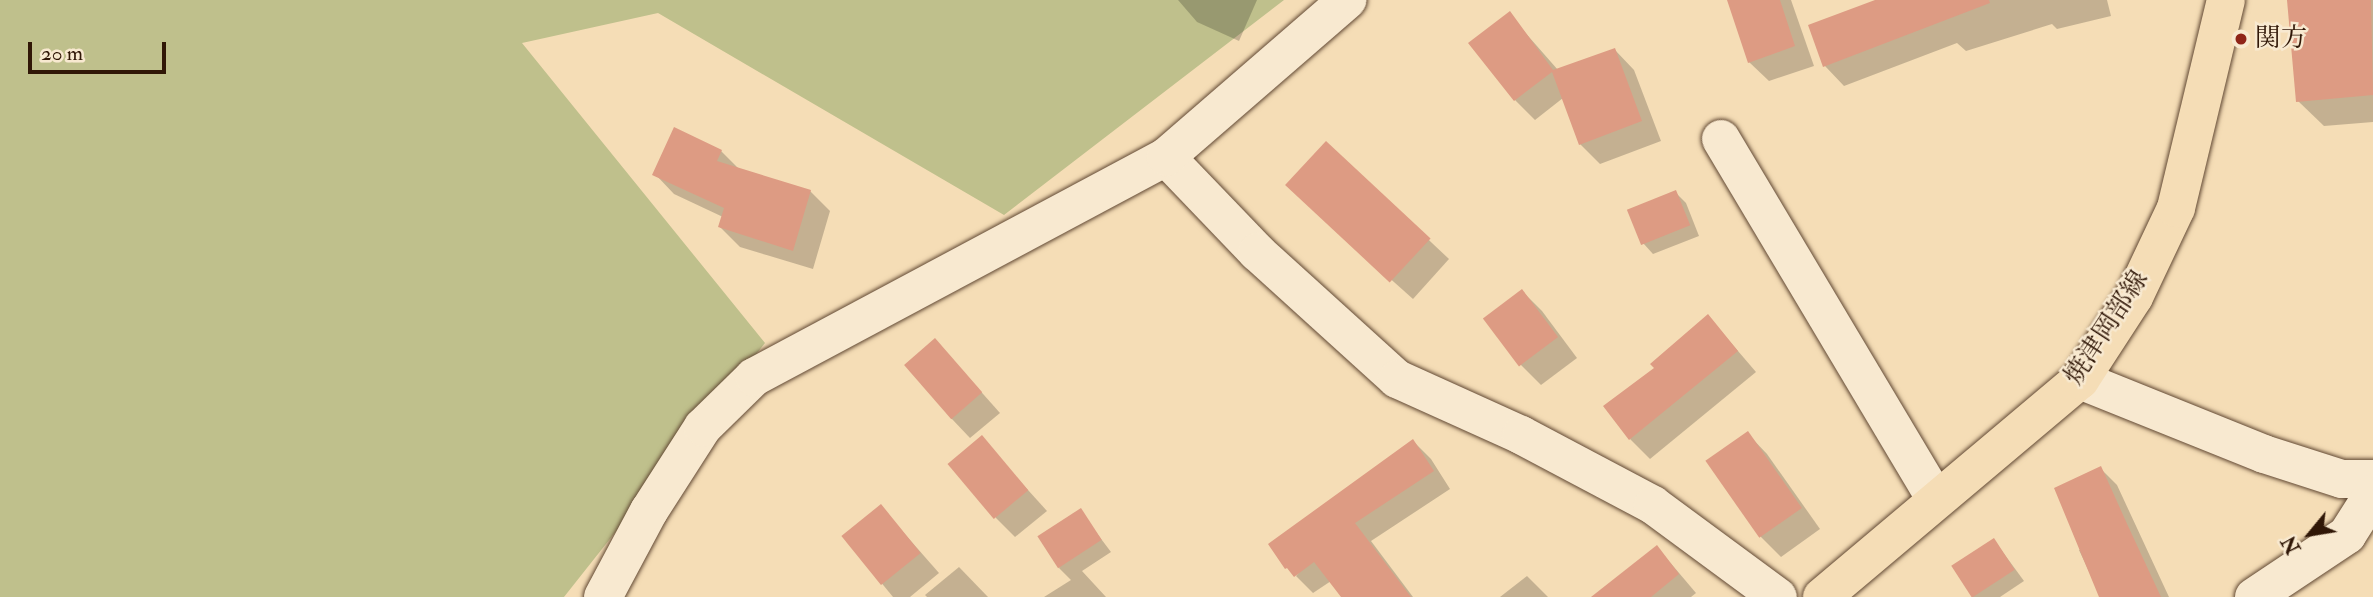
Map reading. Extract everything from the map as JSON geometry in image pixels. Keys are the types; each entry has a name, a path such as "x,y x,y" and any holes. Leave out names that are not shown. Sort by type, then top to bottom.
{"main road":[{"name":"焼津岡部線","path":"1822,597 2080,380 2133,297 2176,208 2226,0"}],"street":[{"path":"603,597 649,511 703,427 754,377 1166,157 1346,0"},
{"path":"1721,139 1936,500"},
{"path":"1166,157 1257,252 1397,379 1521,435 1653,505 1778,597"},
{"path":"2080,380 2264,454 2342,479 2373,479"},
{"path":"2254,597 2347,535 2373,494"}],"green space":[{"path":"0,0 1284,0 1004,215 658,13 522,43 765,343 564,597 0,597"}],"building":[{"path":"1727,0 1780,0 1795,46 1748,63"},
{"path":"1875,0 1989,0 1990,3 1823,67 1808,25"},
{"path":"2287,0 2371,0 2373,95 2296,102"},
{"path":"1510,11 1553,70 1615,48 1642,121 1579,145 1552,72 1514,101 1468,43"},
{"path":"674,127 722,150 717,161 811,190 793,251 718,227 724,208 652,175"},
{"path":"1326,141 1431,239 1390,282 1285,185"},
{"path":"1676,190 1690,225 1641,245 1627,210"},
{"path":"1522,289 1558,337 1519,366 1483,318"},
{"path":"1708,314 1738,351 1629,440 1603,406 1654,368 1650,364"},
{"path":"935,338 982,392 951,419 904,365"},
{"path":"1748,431 1802,508 1759,538 1705,461"},
{"path":"982,435 1028,490 994,519 948,464"},
{"path":"1413,439 1434,471 1355,523 1411,597 1341,597 1314,562 1294,577 1285,569 1268,544"},
{"path":"2101,466 2161,597 2099,597 2054,488"},
{"path":"881,504 921,553 881,585 841,536"},
{"path":"1081,508 1102,540 1058,568 1037,536"},
{"path":"1994,538 2015,570 1972,597 1951,566"},
{"path":"1657,545 1679,574 1651,597 1591,597"}],"place":[{"name":"関方","path":"2241,39"}]}
